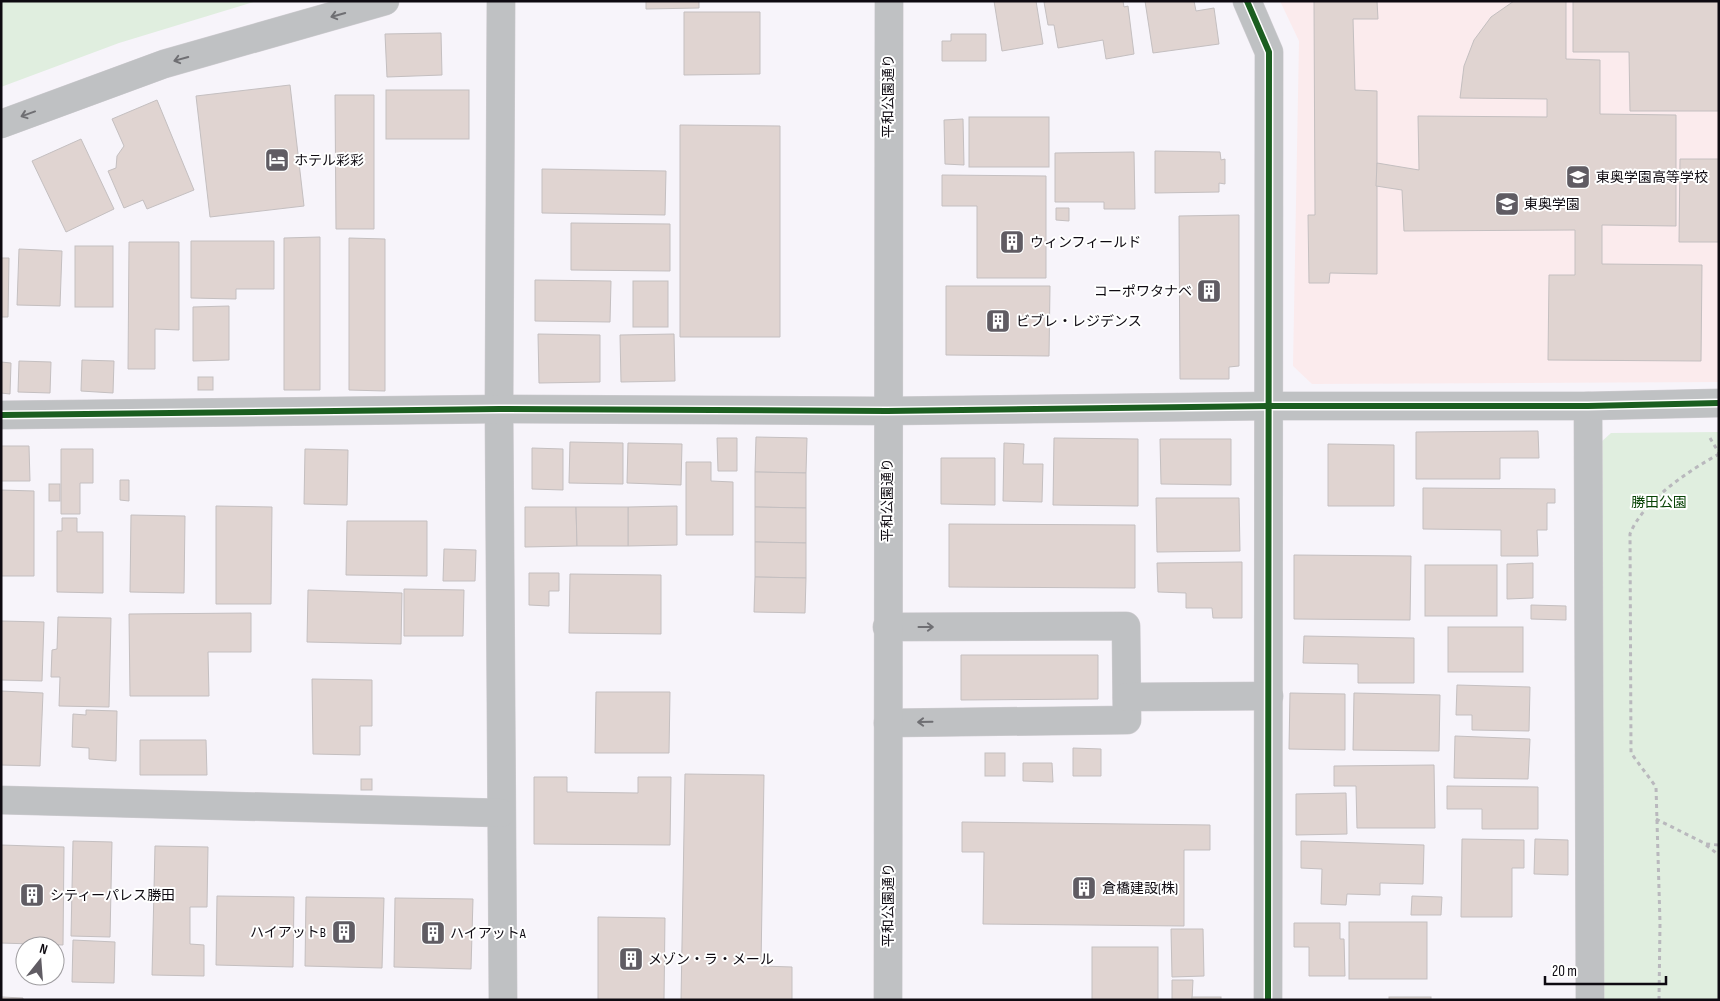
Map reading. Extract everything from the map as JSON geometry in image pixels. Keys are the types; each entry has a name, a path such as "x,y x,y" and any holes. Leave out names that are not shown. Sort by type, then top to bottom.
{"street":[{"path":"1,124 164,64 385,1"},
{"path":"500,1 499,409 503,1000"},
{"name":"平和公園通り","path":"888,1 888,1000"},
{"path":"1246,1 1269,52 1268,1000"},
{"path":"1,414 499,409 887,411 1269,406 1588,406 1719,403"},
{"path":"1588,406 1590,1000"},
{"path":"887,627 1126,626 1127,697 1127,720 888,723"},
{"path":"1127,697 1269,696"},
{"path":"1,800 501,812"}],"path":[{"path":"1659,1000 1656,787 1631,752 1630,534 1635,520 1653,500 1703,463 1719,454"},
{"path":"1656,819 1706,844 1719,855"},
{"path":"1706,844 1719,845"}],"shaded area":[{"name":"東奥学園","path":"1280,1 1719,1 1719,382 1312,384 1293,366 1299,41"}],"green space":[{"path":"1,1 257,1 119,43 1,87"},
{"name":"勝田公園","path":"1719,432 1719,1000 1603,1000 1599,444 1611,433"}],"building":[{"path":"646,1 699,1 699,8 646,9"},
{"path":"994,1 1036,1 1043,44 1002,51"},
{"path":"1123,1 1124,7 1128,6 1134,54 1106,59 1103,40 1058,48 1054,25 1048,25 1044,2"},
{"path":"1145,1 1194,1 1196,11 1214,8 1219,44 1153,53"},
{"path":"1314,1 1377,1 1378,19 1353,19 1355,90 1377,91 1377,274 1330,273 1329,283 1309,283 1308,215 1315,215"},
{"path":"1514,1 1566,1 1566,59 1600,60 1600,114 1676,115 1676,226 1602,225 1602,264 1702,265 1701,361 1548,360 1549,275 1575,275 1575,230 1404,231 1402,190 1376,186 1377,163 1419,170 1418,116 1547,117 1547,99 1460,98 1464,66 1474,40 1491,17"},
{"path":"1573,1 1719,1 1719,111 1630,111 1629,52 1573,52"},
{"path":"684,12 760,12 760,74 684,75"},
{"path":"441,33 442,75 387,77 385,34"},
{"path":"951,34 986,34 986,61 942,61 942,41 951,41"},
{"path":"290,85 304,206 210,217 196,96"},
{"path":"386,90 469,90 469,139 386,139"},
{"path":"335,95 374,95 374,229 336,229"},
{"path":"157,100 194,190 147,209 143,200 124,208 108,171 116,168 117,156 124,146 112,119"},
{"path":"969,117 1049,117 1049,167 969,167"},
{"path":"963,119 964,165 945,164 944,120"},
{"path":"680,125 780,126 780,337 680,337"},
{"path":"81,139 114,209 66,232 32,161"},
{"path":"1155,151 1220,152 1221,160 1225,159 1225,184 1219,183 1219,192 1155,193"},
{"path":"1134,152 1135,209 1104,209 1104,202 1055,202 1055,153"},
{"path":"1680,159 1719,159 1719,242 1679,242"},
{"path":"542,169 666,171 665,215 542,213"},
{"name":"ウィンフィールド","path":"942,175 1046,176 1046,278 977,278 977,206 942,206"},
{"path":"1056,208 1069,208 1069,221 1056,220"},
{"name":"コーポワタナベ","path":"1239,215 1239,366 1229,367 1229,379 1180,379 1179,216"},
{"path":"571,223 670,224 670,271 571,270"},
{"path":"320,237 320,390 284,390 284,238"},
{"path":"349,238 385,239 385,391 349,390"},
{"path":"191,241 274,241 274,289 236,289 236,299 191,298"},
{"path":"129,242 179,242 179,330 155,329 155,369 128,369"},
{"path":"75,246 113,246 113,307 75,307"},
{"path":"19,249 62,251 60,306 17,305"},
{"path":"1,258 9,258 8,317 1,317"},
{"path":"535,280 611,281 610,322 535,321"},
{"path":"633,281 668,281 668,327 633,327"},
{"name":"ビブレ・レジデンス","path":"946,286 1050,286 1049,356 946,355"},
{"path":"229,306 229,360 193,361 193,307"},
{"path":"538,334 600,335 600,382 539,383"},
{"path":"674,334 675,381 621,382 620,335"},
{"path":"82,360 114,361 113,393 81,391"},
{"path":"19,361 51,362 50,393 18,392"},
{"path":"1,362 11,363 10,394 1,393"},
{"path":"198,377 213,377 213,390 198,390"},
{"path":"1538,431 1539,458 1500,458 1500,479 1416,479 1416,432"},
{"path":"756,437 807,438 806,473 755,472"},
{"path":"717,438 737,438 737,471 718,471"},
{"path":"1054,438 1138,439 1138,506 1053,505"},
{"path":"1160,439 1231,439 1231,485 1161,484"},
{"path":"570,442 623,443 623,484 569,483"},
{"path":"628,443 682,444 681,485 627,483"},
{"path":"1004,443 1024,444 1023,464 1043,464 1042,502 1003,501"},
{"path":"1328,444 1394,445 1394,506 1328,506"},
{"path":"1,446 29,446 30,481 1,481"},
{"path":"532,448 563,449 563,490 532,489"},
{"path":"61,449 93,449 93,483 80,483 80,514 61,514"},
{"path":"305,449 348,450 347,505 304,504"},
{"path":"941,458 995,458 995,505 941,504"},
{"path":"686,462 711,462 711,481 733,482 733,535 686,535"},
{"path":"755,472 806,473 806,508 755,507"},
{"path":"120,480 129,480 129,501 120,500"},
{"path":"49,484 60,484 60,501 49,501"},
{"path":"1423,488 1555,489 1555,503 1547,503 1547,530 1537,530 1538,556 1501,556 1501,530 1423,529"},
{"path":"1,490 34,491 34,576 1,576"},
{"path":"1156,498 1239,498 1240,551 1157,552"},
{"path":"216,506 272,507 271,604 216,604"},
{"path":"677,506 677,545 628,546 628,507"},
{"path":"525,507 576,507 577,546 525,547"},
{"path":"576,507 628,507 628,546 577,546"},
{"path":"755,507 806,508 806,543 755,542"},
{"path":"131,515 185,516 184,593 130,592"},
{"path":"62,518 77,518 77,532 103,532 103,593 57,592 57,531 62,531"},
{"path":"347,521 427,521 427,576 346,575"},
{"path":"949,524 1135,525 1135,588 949,587"},
{"path":"755,542 806,543 806,578 755,577"},
{"path":"444,549 476,550 475,581 443,581"},
{"path":"1294,555 1411,556 1410,620 1294,619"},
{"path":"1242,562 1242,618 1213,618 1212,608 1186,608 1186,593 1158,592 1157,563"},
{"path":"1533,563 1533,598 1507,599 1507,564"},
{"path":"1425,565 1497,565 1497,616 1425,616"},
{"path":"529,573 559,573 559,591 549,591 549,606 529,605"},
{"path":"570,574 661,575 661,634 569,633"},
{"path":"755,577 806,578 805,613 754,612"},
{"path":"404,589 464,590 463,636 404,636"},
{"path":"308,590 402,593 401,644 307,642"},
{"path":"1531,605 1566,606 1566,620 1531,619"},
{"path":"251,613 251,652 208,652 209,696 130,696 129,614"},
{"path":"58,617 111,618 109,707 59,706 60,677 51,677 52,650 57,649"},
{"path":"1,621 44,622 42,681 1,680"},
{"path":"1448,627 1523,627 1523,672 1448,672"},
{"path":"1304,636 1414,638 1414,683 1358,683 1358,664 1303,663"},
{"path":"961,655 1098,655 1098,699 961,700"},
{"path":"312,679 372,680 372,726 360,726 360,755 313,754"},
{"path":"1457,685 1530,687 1529,731 1472,730 1472,715 1456,715"},
{"path":"1,691 43,693 40,766 1,765"},
{"path":"596,692 670,692 669,753 595,753"},
{"path":"1290,693 1345,694 1345,750 1289,749"},
{"path":"1354,693 1440,695 1439,751 1353,750"},
{"path":"86,710 117,711 116,761 89,759 89,748 72,747 73,714 86,715"},
{"path":"1455,736 1530,739 1528,779 1454,778"},
{"path":"140,740 206,740 207,775 140,775"},
{"path":"1073,748 1101,749 1101,776 1073,776"},
{"path":"985,753 1005,753 1005,776 985,776"},
{"path":"1023,763 1052,763 1053,782 1023,781"},
{"path":"1434,765 1435,828 1357,828 1356,786 1334,786 1334,766"},
{"path":"685,774 764,775 761,966 792,967 792,1000 681,1000"},
{"path":"534,777 567,777 567,792 638,793 638,777 671,777 670,845 534,844"},
{"path":"361,779 372,779 372,790 361,790"},
{"path":"1447,786 1538,787 1538,829 1482,829 1482,809 1447,809"},
{"path":"1346,793 1347,834 1296,835 1296,794"},
{"name":"倉橋建設(株)","path":"962,822 1210,825 1210,850 1184,850 1184,926 983,924 984,852 962,852"},
{"path":"1462,839 1524,840 1524,868 1512,868 1512,917 1461,917"},
{"path":"1535,839 1568,840 1568,875 1534,874"},
{"path":"73,841 112,842 110,937 71,936"},
{"path":"1301,841 1424,845 1423,884 1380,883 1380,895 1347,894 1346,905 1321,904 1322,869 1301,868"},
{"name":"シティーパレス勝田","path":"1,845 64,847 63,936 15,936 15,943 1,943"},
{"path":"155,846 208,847 207,907 190,907 190,944 204,945 204,976 152,975"},
{"path":"217,896 294,897 293,967 216,965"},
{"path":"1412,896 1442,897 1441,915 1411,915"},
{"name":"ハイアットB","path":"306,897 384,898 382,968 305,966"},
{"name":"ハイアットA","path":"395,898 473,899 471,969 394,967"},
{"name":"メゾン・ラ・メール","path":"598,917 665,918 664,1000 598,1000"},
{"path":"1349,922 1427,922 1427,979 1349,979"},
{"path":"1294,923 1340,923 1340,939 1344,939 1345,976 1309,976 1309,947 1294,947"},
{"path":"1171,929 1203,929 1204,976 1172,977"},
{"path":"73,940 115,942 114,983 72,982"},
{"path":"1092,947 1158,947 1158,1000 1092,1000"},
{"path":"1172,980 1193,980 1192,1000 1172,1000"},
{"path":"1,997 23,998 23,1000 1,1000"},
{"path":"1192,997 1221,997 1221,1000 1192,1000"},
{"path":"1389,997 1431,997 1431,1000 1389,1000"}],"cycle path":[{"path":"1247,1 1269,52 1268,1000"},
{"path":"1,415 499,409 887,411 1269,406 1588,406 1719,403"}],"place":[{"name":"ホテル彩彩","path":"277,160"},
{"name":"東奥学園高等学校","path":"1578,177"},
{"name":"東奥学園","path":"1507,204"},
{"name":"ウィンフィールド","path":"1012,242"},
{"name":"コーポワタナベ","path":"1209,291"},
{"name":"ビブレ・レジデンス","path":"998,321"},
{"name":"倉橋建設(株)","path":"1084,888"},
{"name":"シティーパレス勝田","path":"32,895"},
{"name":"ハイアットB","path":"344,932"},
{"name":"ハイアットA","path":"433,933"},
{"name":"メゾン・ラ・メール","path":"631,959"}]}
